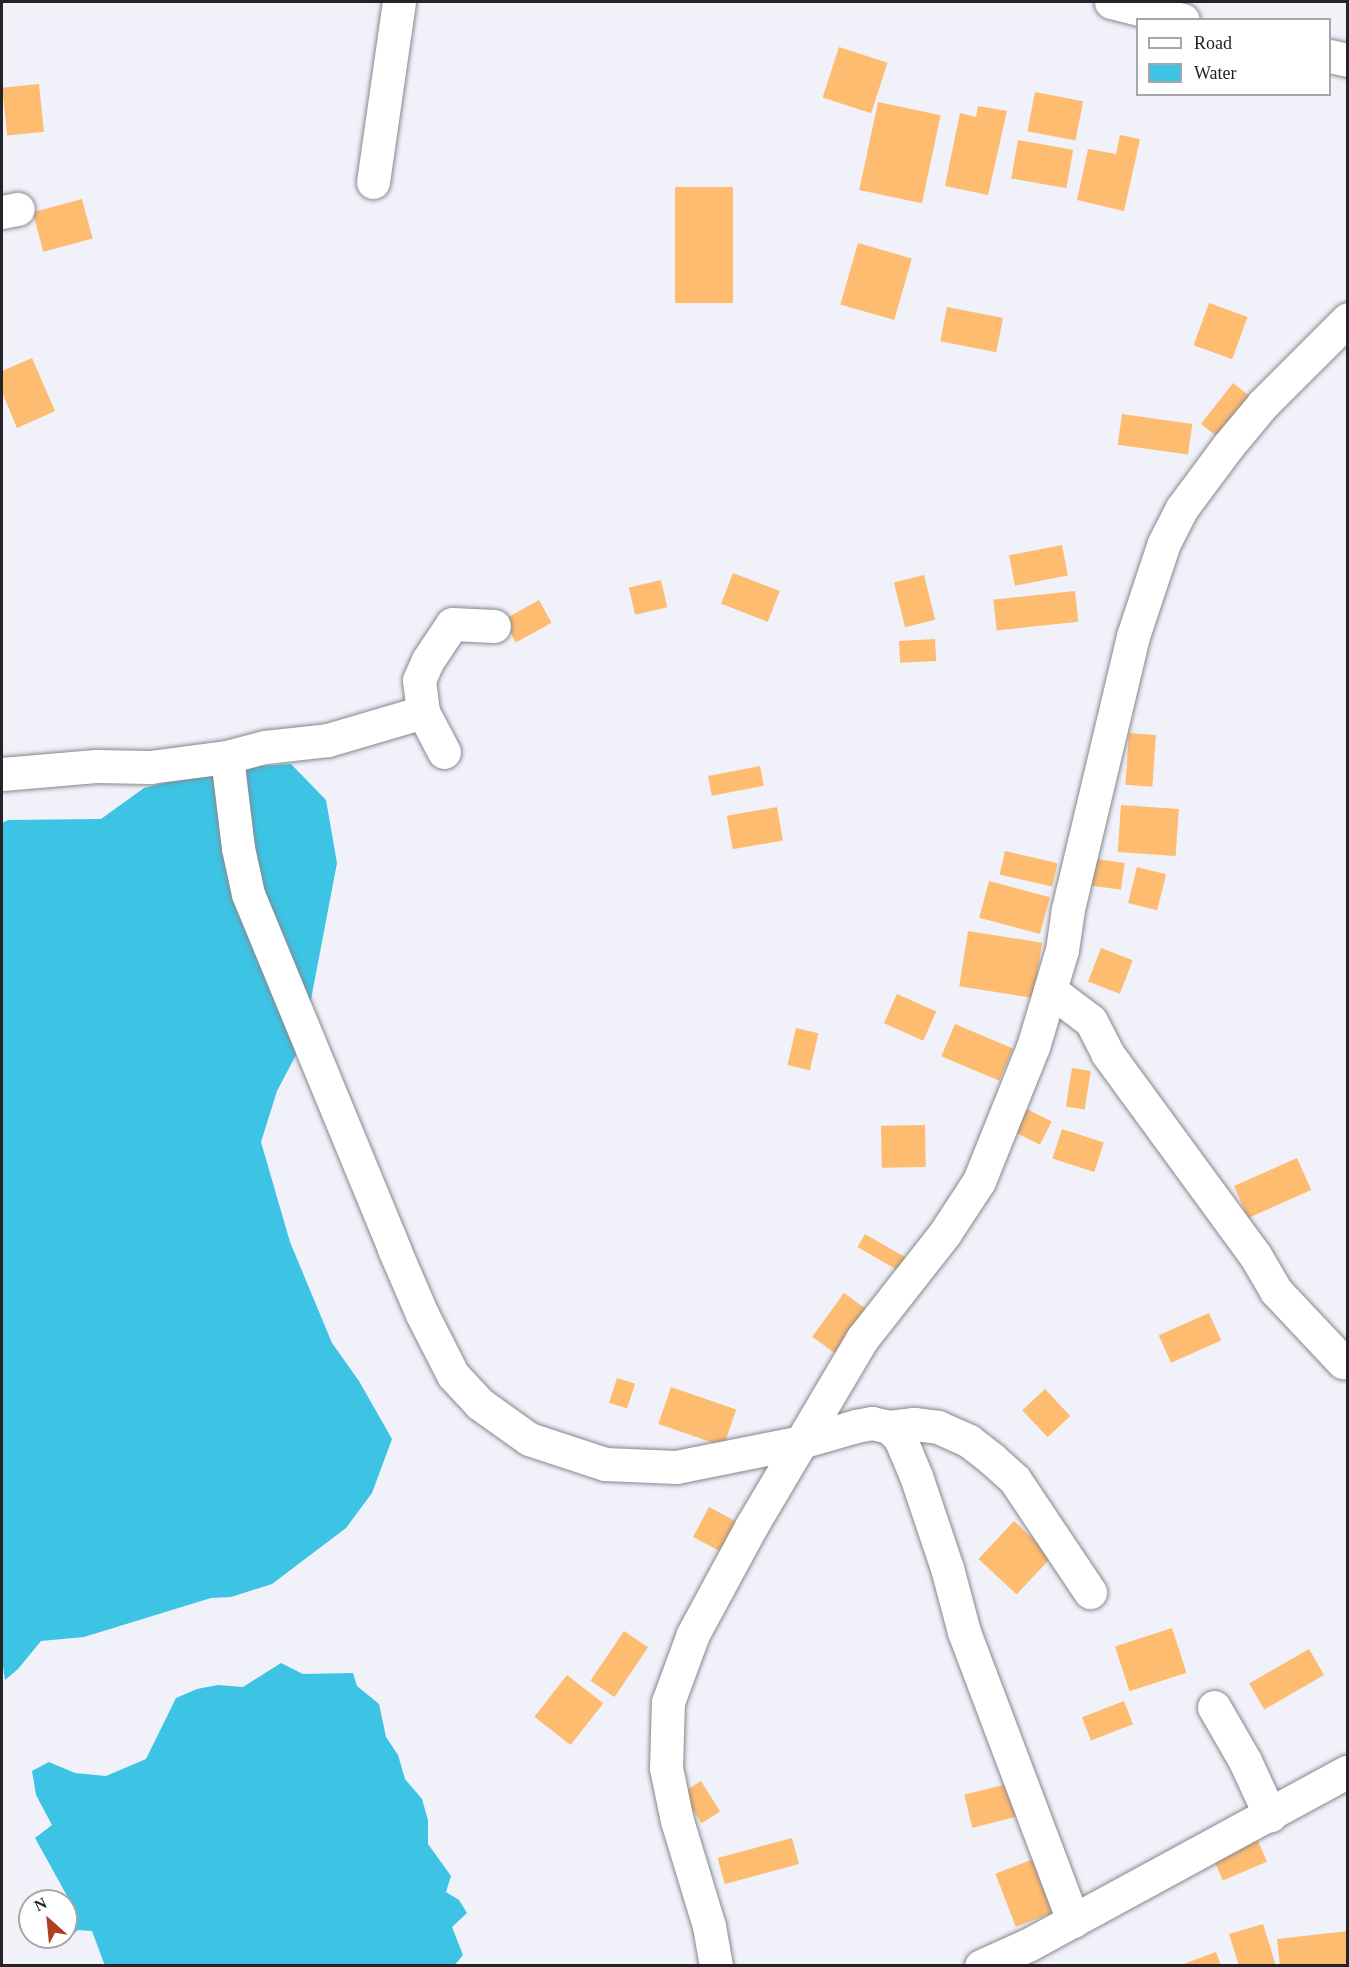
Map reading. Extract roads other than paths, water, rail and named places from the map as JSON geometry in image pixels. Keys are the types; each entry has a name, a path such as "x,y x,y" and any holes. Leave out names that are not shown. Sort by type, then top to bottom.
{"street":[{"path":"373,182 399,2"},
{"path":"1111,2 1175,18"},
{"path":"1331,56 1347,60"},
{"path":"716,1965 709,1926 677,1821 666,1768 668,1702 693,1634 752,1525 862,1339 945,1233 979,1181 1033,1047 1062,950 1068,909 1133,636 1164,543 1182,508 1228,446 1263,404 1347,319"},
{"path":"444,752 423,712 420,680 428,660 452,624 494,626"},
{"path":"5,770 96,766 150,767 227,758 265,747 328,740 423,712"},
{"path":"227,758 238,848 248,894 422,1314 453,1375 480,1404 529,1439 605,1464 676,1467 801,1442 856,1426 872,1424 889,1427 914,1424 938,1427 969,1441 1015,1480 1090,1592"},
{"path":"1050,990 1091,1021 1107,1053 1255,1255 1276,1292 1343,1362"},
{"path":"889,1427 900,1438 916,1476 947,1568 964,1632 1073,1921"},
{"path":"1214,1707 1250,1771 1270,1815"},
{"path":"981,1965 1028,1945 1347,1771"}],"water":[{"path":"291,764 326,800 337,863 309,1010 297,1053 277,1091 261,1142 290,1242 332,1343 359,1381 392,1439 372,1493 346,1528 272,1584 231,1597 211,1598 84,1637 41,1641 18,1669 5,1680 2,1660 2,823 8,820 101,819 144,788 216,769"},
{"path":"281,1663 303,1674 353,1673 357,1686 379,1704 386,1737 398,1755 405,1779 422,1799 428,1820 428,1844 451,1876 446,1892 459,1900 467,1913 452,1927 463,1955 454,1966 105,1966 92,1931 78,1930 78,1889 63,1889 35,1838 52,1825 36,1795 32,1771 49,1762 75,1773 106,1776 146,1759 176,1698 197,1689 218,1685 243,1687"}]}
